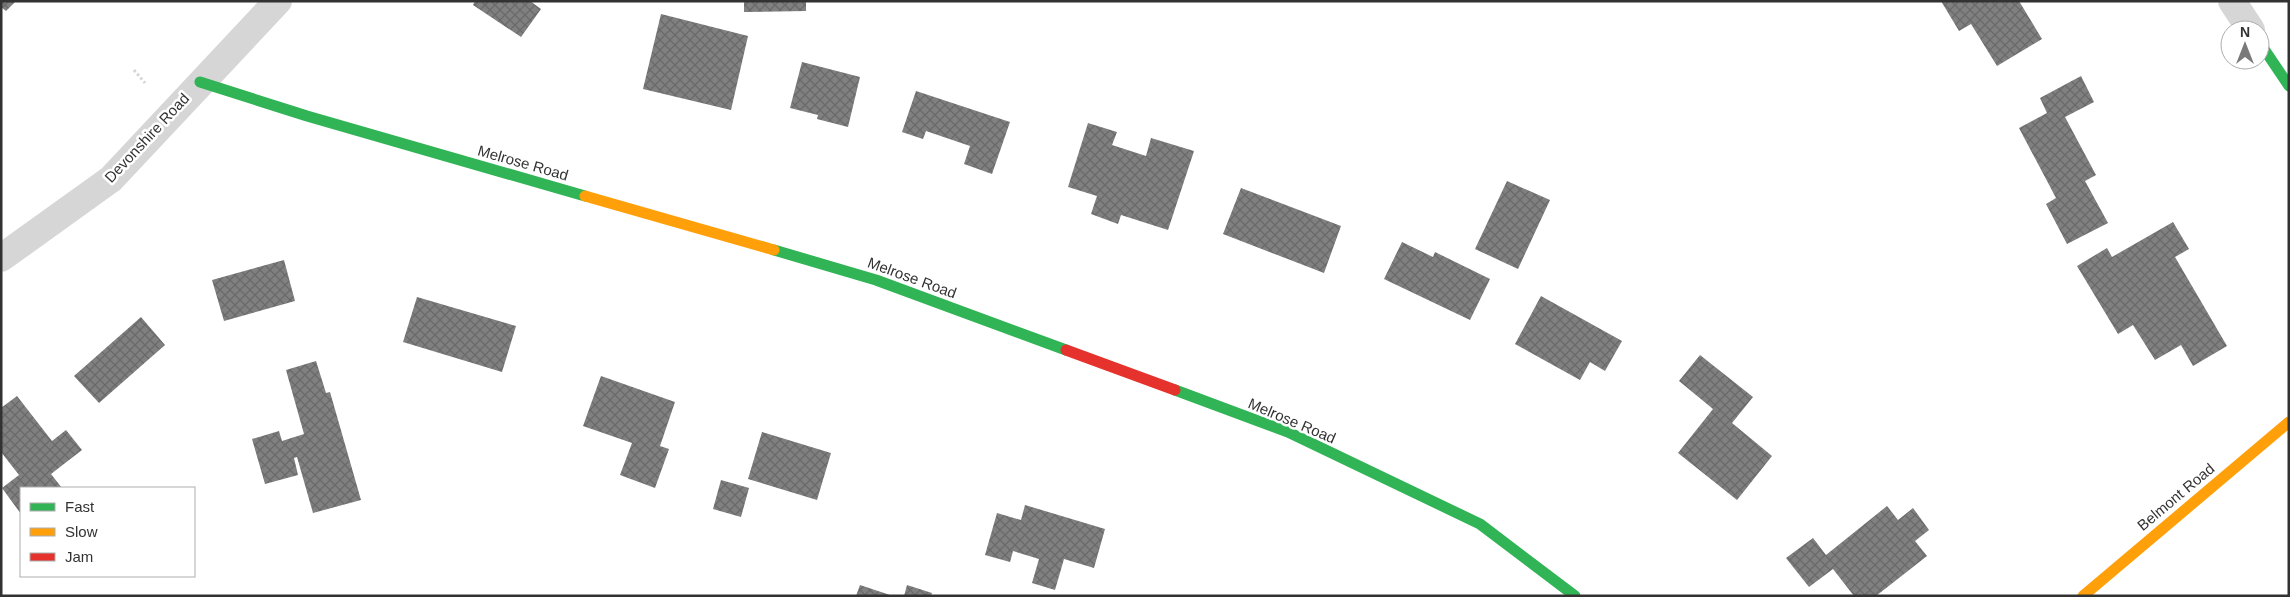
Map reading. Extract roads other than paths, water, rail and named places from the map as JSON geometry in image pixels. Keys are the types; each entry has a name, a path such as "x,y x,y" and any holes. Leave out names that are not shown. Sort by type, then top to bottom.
{"street":[{"name":"Devonshire Road","path":"1,258 111,179 278,1"},
{"path":"2232,1 2244,20"},
{"path":"2270,58 2289,86"},
{"name":"Melrose Road","path":"200,82 307,116 876,280 1278,429 1480,524 1575,596"},
{"name":"Belmont Road","path":"2084,596 2289,422"}]}
